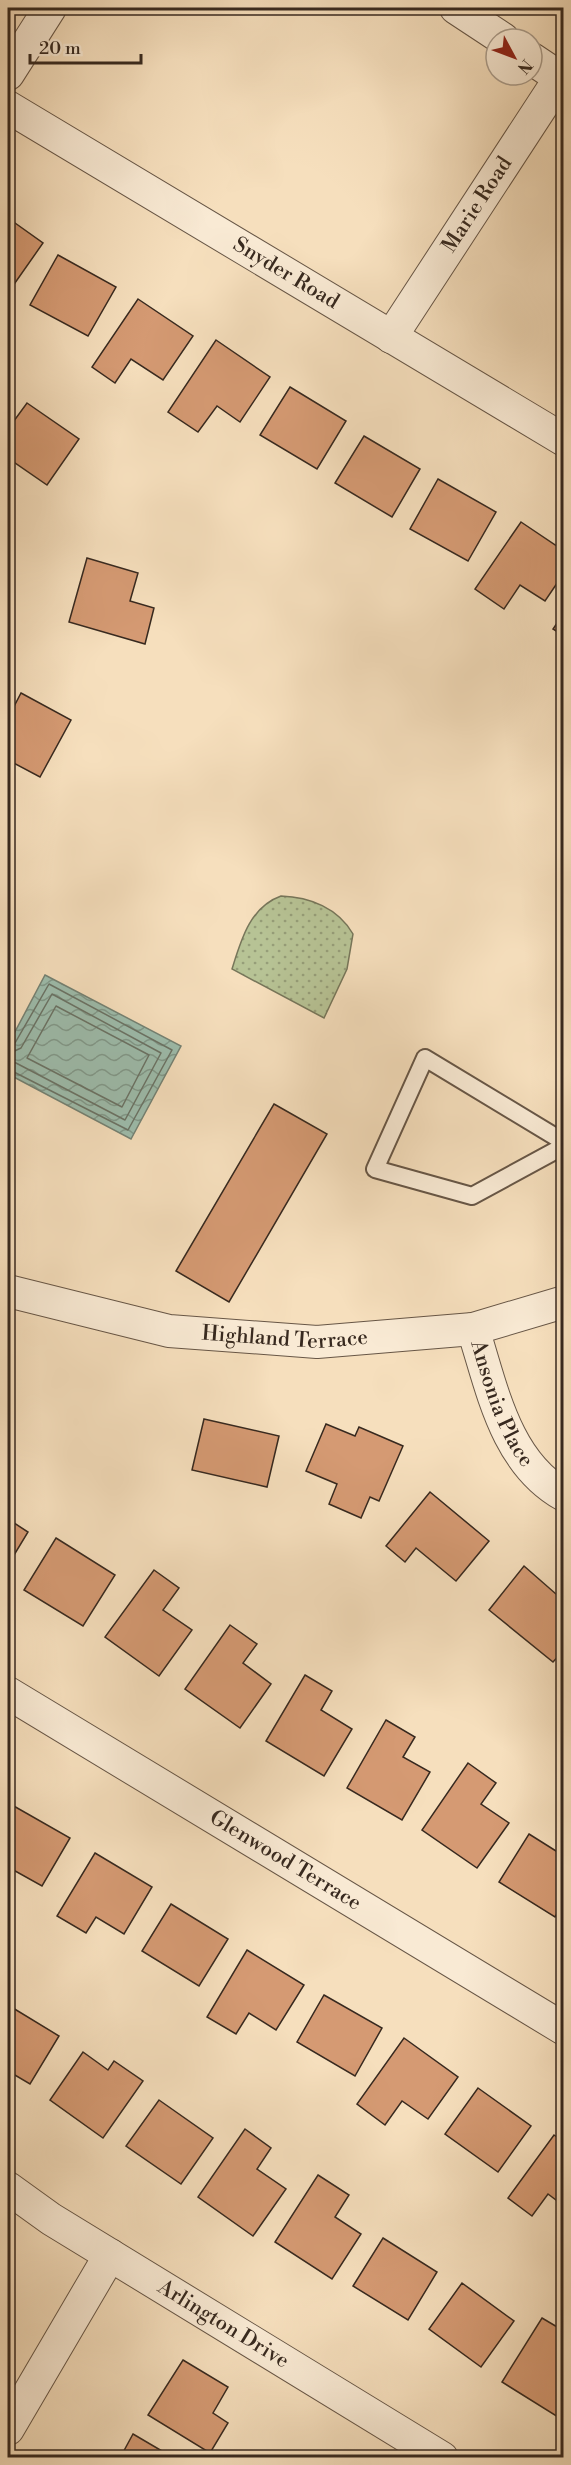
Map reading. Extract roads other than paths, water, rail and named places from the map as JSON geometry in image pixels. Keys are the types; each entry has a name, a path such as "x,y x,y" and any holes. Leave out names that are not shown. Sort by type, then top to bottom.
{"street":[{"path":"8,74 50,8"},
{"path":"456,8 485,27"},
{"path":"544,65 562,74"},
{"name":"Marie Road","path":"391,337 562,74"},
{"name":"Snyder Road","path":"8,107 564,440"},
{"name":"Highland Terrace","path":"8,1292 169,1330 317,1342 473,1329 564,1302"},
{"name":"Ansonia Place","path":"473,1329 513,1446 547,1486 564,1495"},
{"name":"Glenwood Terrace","path":"8,1693 564,2029"},
{"name":"Arlington Drive","path":"8,2188 51,2219 442,2457"},
{"path":"8,2428 110,2255"}],"lane":[{"path":"424,1058 564,1144 472,1196 375,1169 424,1058"}],"water":[{"path":"45,975 181,1046 131,1139 8,1074 8,1045"}]}
